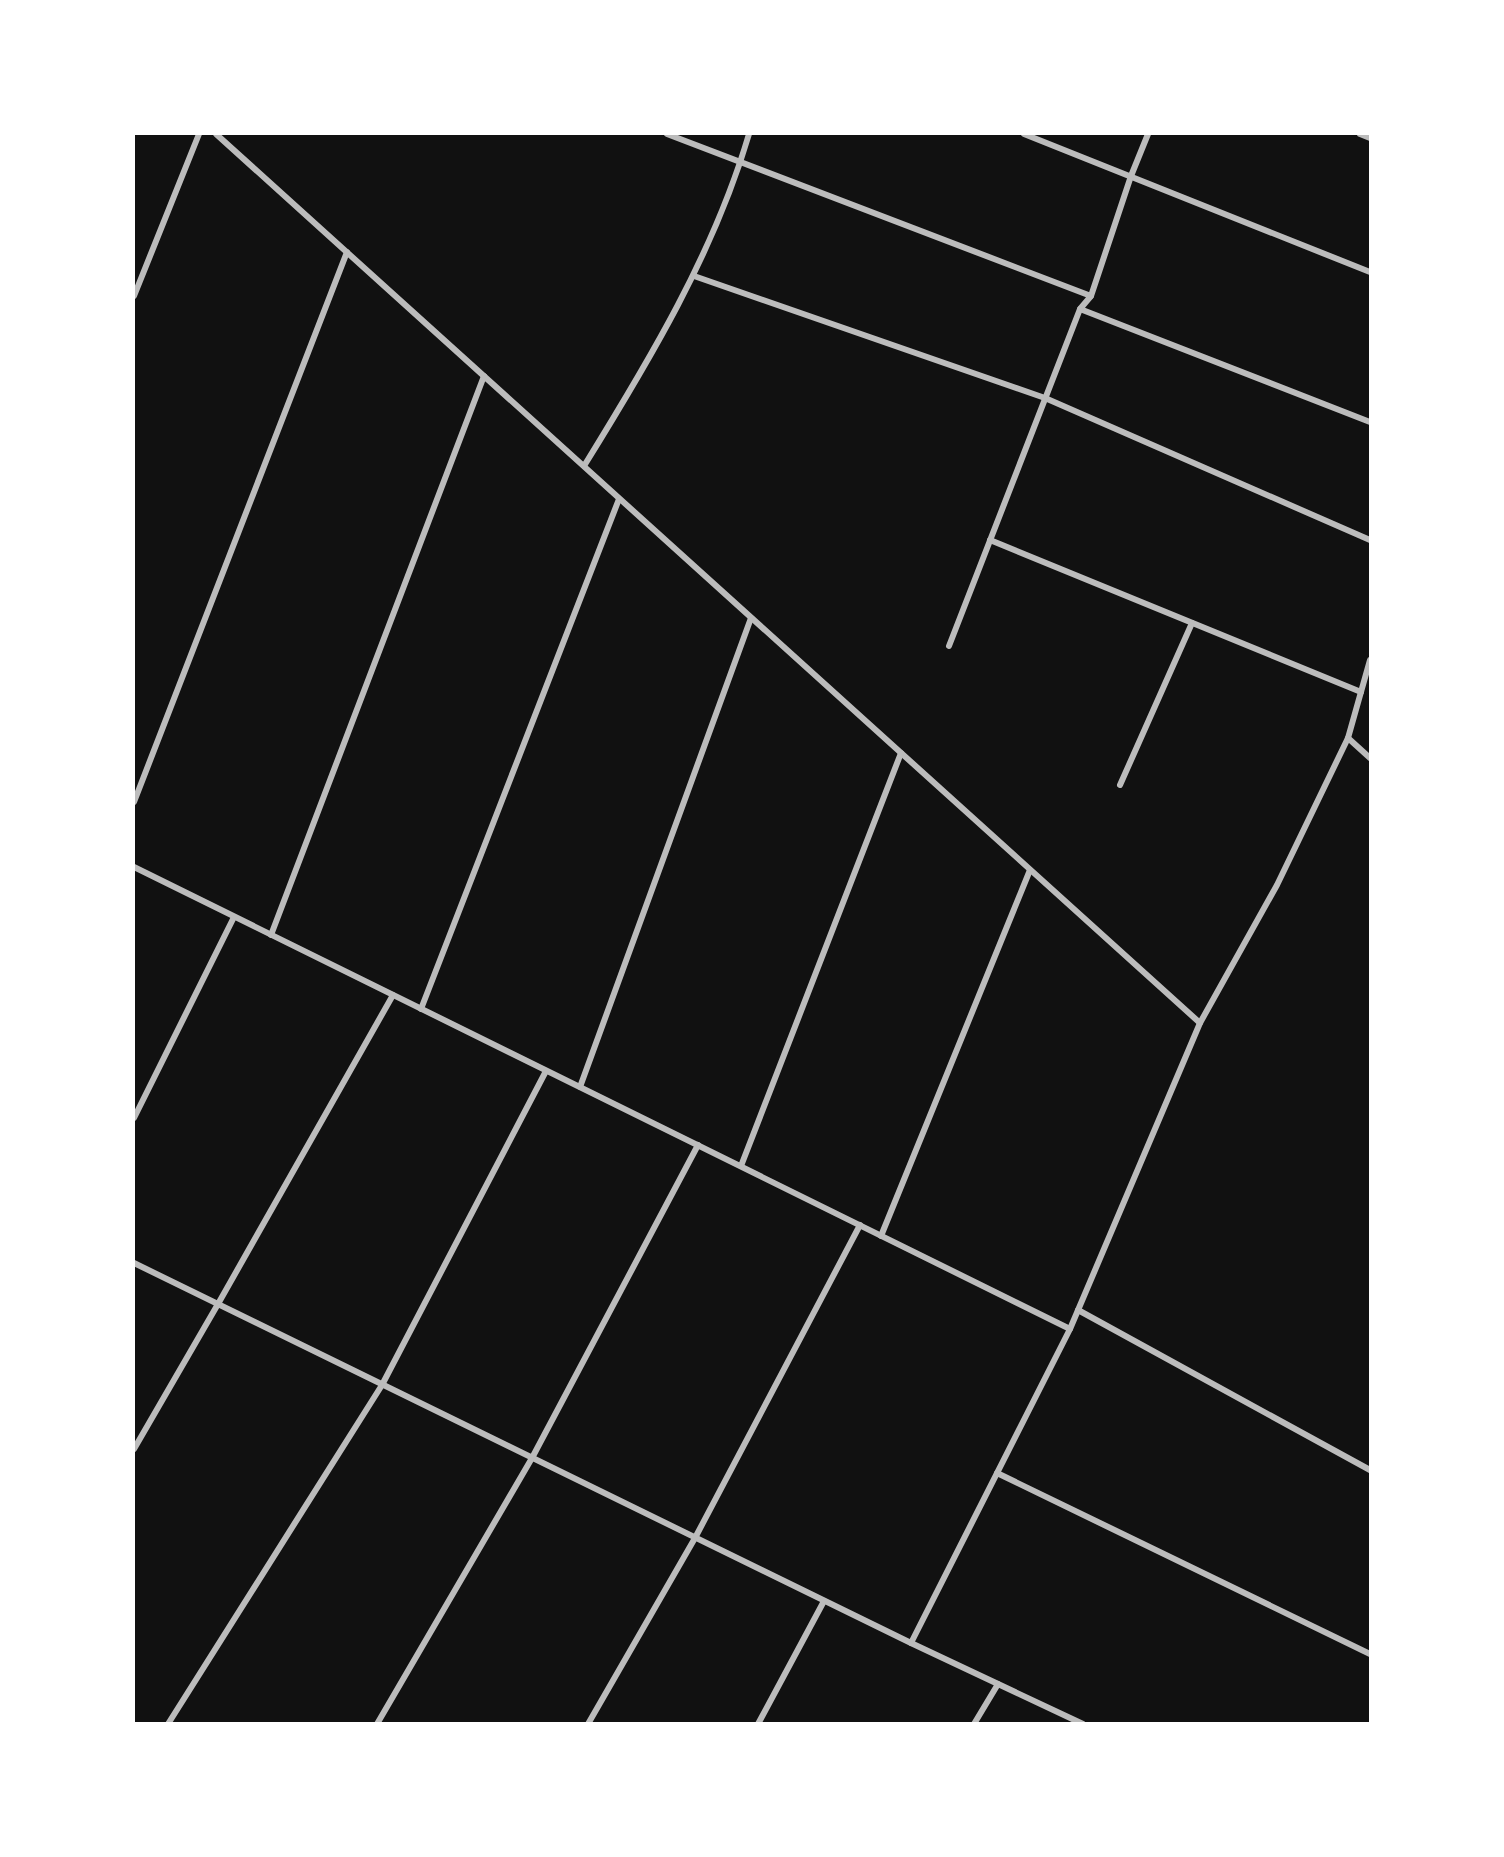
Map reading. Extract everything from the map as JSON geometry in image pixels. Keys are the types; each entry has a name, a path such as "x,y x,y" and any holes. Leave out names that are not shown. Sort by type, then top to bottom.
{"street":[{"path":"134,296 199,134"},
{"path":"216,134 1200,1023"},
{"path":"667,134 1091,296"},
{"path":"584,466 633,388 694,276 740,163 749,134"},
{"path":"1024,134 1371,272"},
{"path":"949,646 1080,309 1091,296 1131,176 1148,134"},
{"path":"1360,134 1371,138"},
{"path":"134,802 347,252"},
{"path":"694,276 1045,398 1371,540"},
{"path":"1080,309 1371,422"},
{"path":"271,935 484,376"},
{"path":"421,1009 620,499"},
{"path":"990,540 1361,692"},
{"path":"580,1088 751,618"},
{"path":"1120,785 1192,622"},
{"path":"911,1643 1070,1329 1200,1023 1277,885 1348,738 1371,660"},
{"path":"1348,738 1371,758"},
{"path":"741,1166 901,753"},
{"path":"134,867 1070,1329"},
{"path":"881,1236 1030,870"},
{"path":"134,1118 234,917"},
{"path":"134,1449 393,995"},
{"path":"168,1724 382,1385 546,1071"},
{"path":"376,1724 532,1458 698,1145"},
{"path":"588,1724 695,1538 860,1225"},
{"path":"134,1263 824,1601 1083,1724"},
{"path":"1078,1310 1371,1470"},
{"path":"997,1473 1371,1654"},
{"path":"758,1724 824,1601"},
{"path":"974,1724 998,1684"}]}
